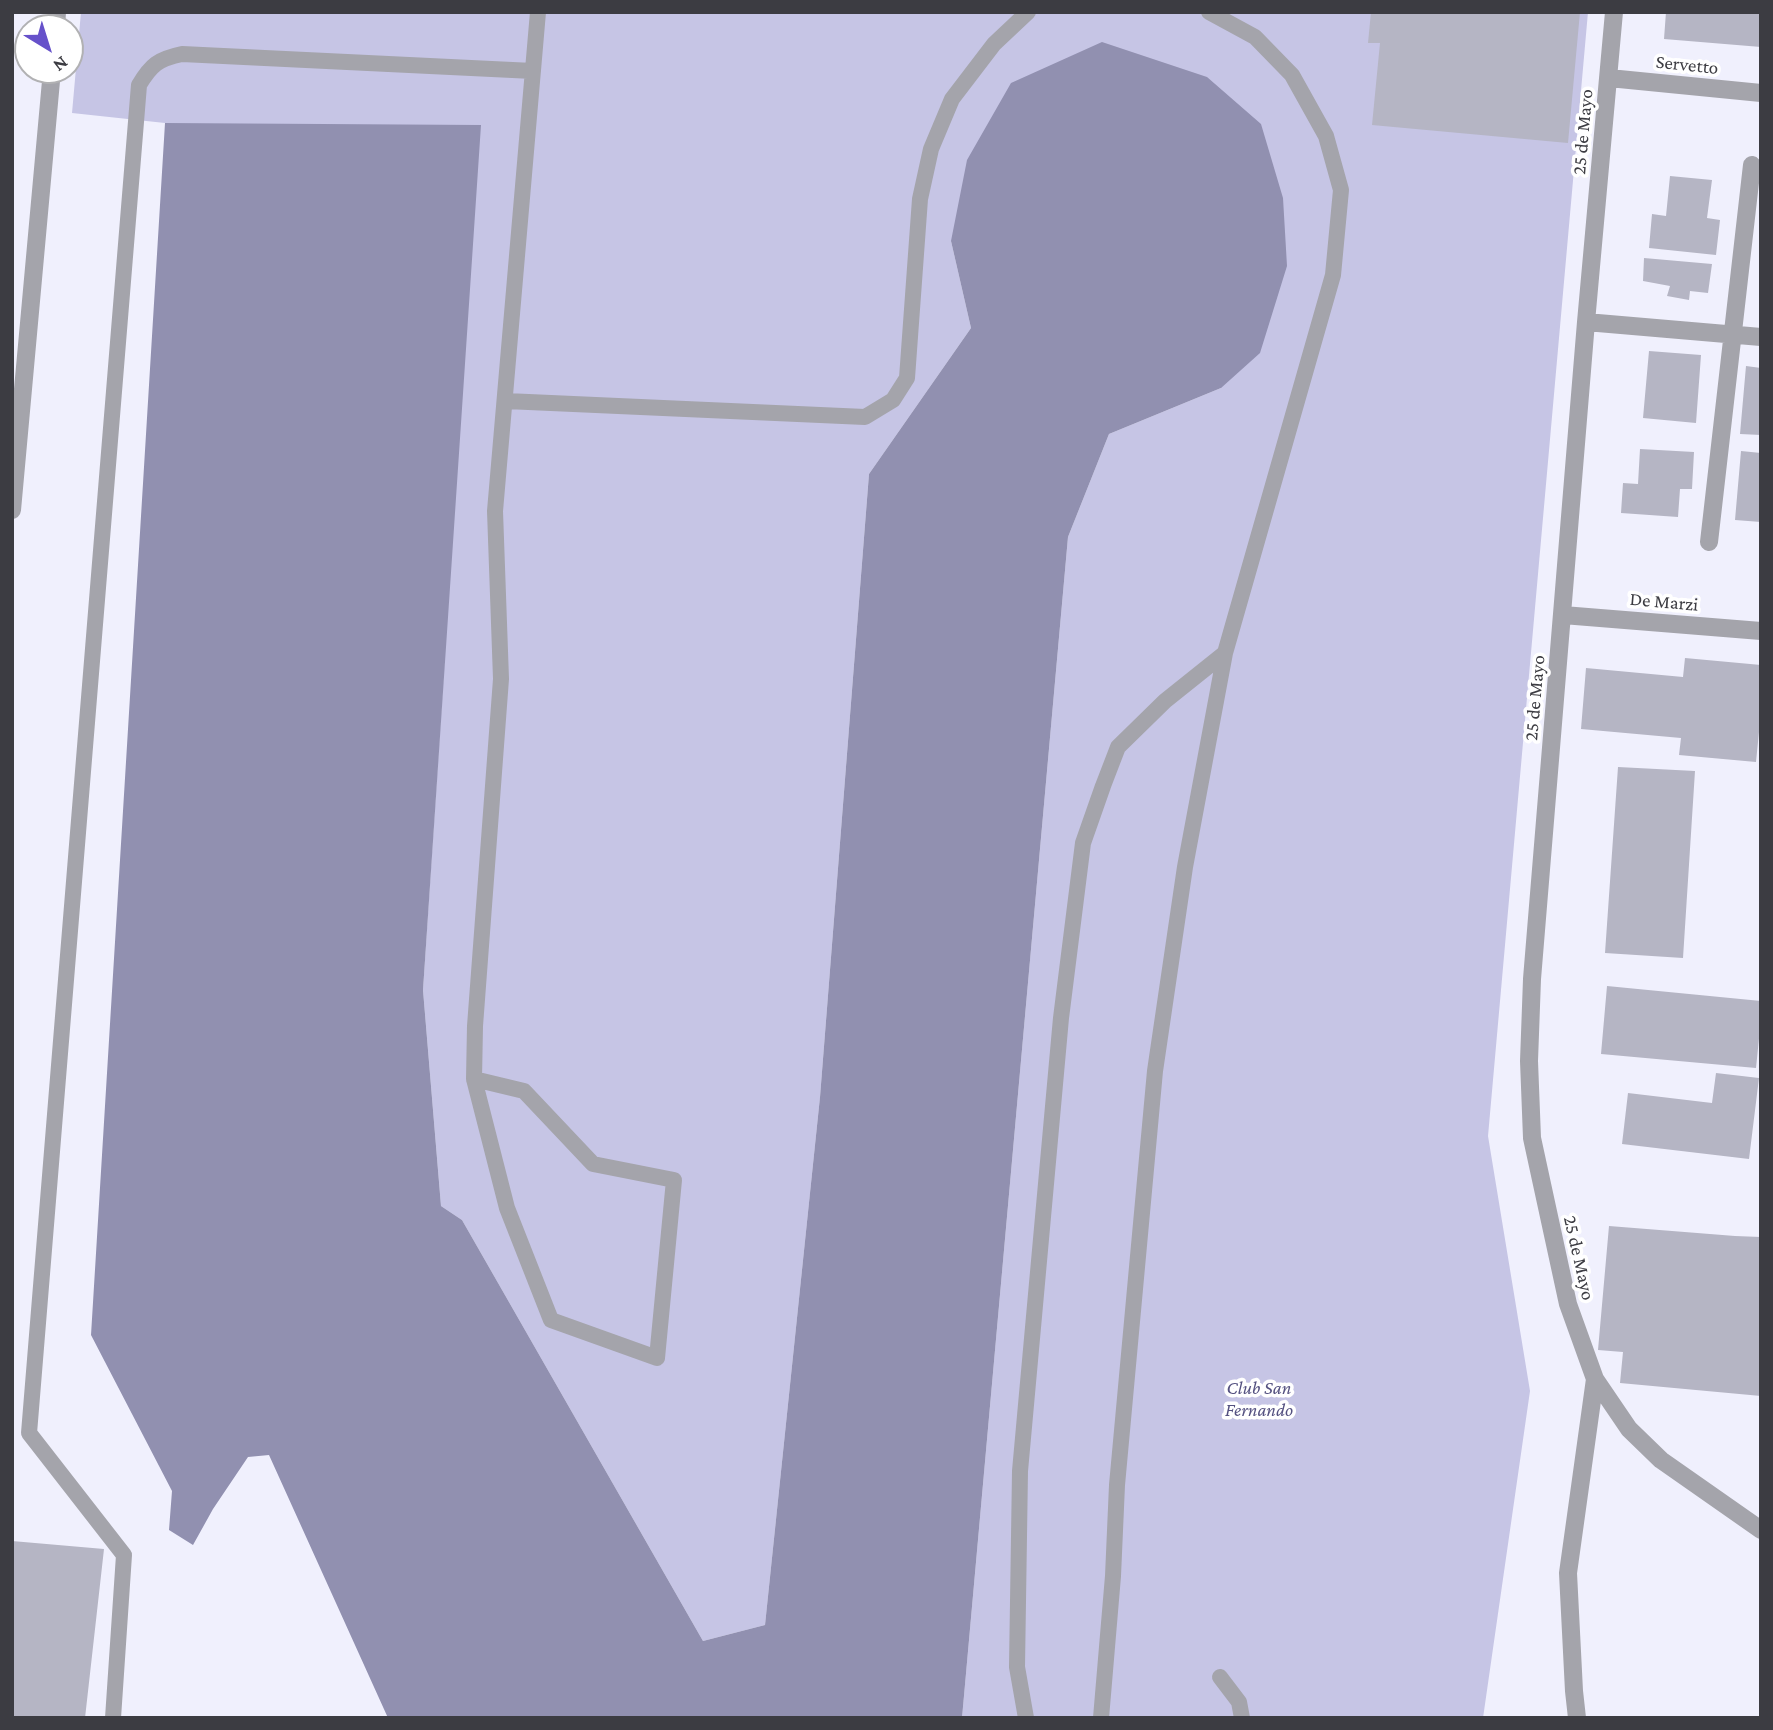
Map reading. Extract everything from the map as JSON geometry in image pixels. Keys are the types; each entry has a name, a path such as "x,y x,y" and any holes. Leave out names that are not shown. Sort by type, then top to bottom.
{"street":[{"name":"25 de Mayo","path":"1595,1379 1567,1304 1546,1209 1532,1138 1529,1074 1532,979 1614,12"},
{"name":"Servetto","path":"1609,78 1761,93"},
{"path":"12,509 51,84"},
{"path":"1709,542 1752,165"},
{"path":"1586,322 1761,337"},
{"name":"De Marzi","path":"1563,615 1761,631"},
{"path":"1595,1379 1629,1429 1661,1460 1761,1530"},
{"path":"1577,1718 1568,1573 1595,1379"}],"lane":[{"path":"474,1079 524,1091 593,1164 674,1180 657,1358 551,1320 507,1208 474,1079 475,1027 501,679 495,511 538,12"},
{"path":"506,401 865,417 893,400 907,378 920,199 931,149 952,99 994,44 1028,12"},
{"path":"1101,1718 1113,1576 1117,1485 1155,1071 1185,867 1225,653 1333,275 1341,190 1326,135 1292,75 1255,37 1209,12"},
{"path":"113,1718 124,1555 29,1433 139,85 150,68 168,57 182,54 533,71"},
{"path":"1026,1718 1017,1667 1020,1471 1061,1018 1083,843 1118,747 1165,701 1225,653"},
{"path":"1220,1677 1240,1702 1242,1718"}],"green space":[{"name":"Club San Fernando","path":"1588,12 1488,1136 1530,1391 1483,1718 962,1718 1068,537 1109,434 1221,388 951,241 971,328 869,474 820,1097 765,1625 703,1641 462,1220 441,1206 423,990 445,653 165,123 72,113 75,84 84,84 84,14 81,14"}],"shaded area":[{"path":"1102,42 1207,77 1261,124 1283,198 1287,266 1260,353 1221,388 1109,434 1068,537 962,1718 388,1718 269,1455 248,1457 213,1509 193,1545 169,1530 172,1491 91,1335 165,123 481,125 423,990 441,1206 462,1220 703,1641 765,1625 820,1097 869,474 971,328 951,241 967,160 1011,83"}],"building":[{"path":"1371,12 1580,12 1568,143 1372,125 1380,43 1368,43"},
{"path":"1666,12 1761,12 1761,47 1664,39"},
{"path":"1670,176 1712,180 1707,218 1720,220 1716,255 1649,248 1652,214 1666,216"},
{"path":"1644,258 1712,264 1708,293 1690,291 1689,300 1667,296 1670,286 1643,281"},
{"path":"1649,351 1701,355 1696,423 1643,418"},
{"path":"1746,366 1761,368 1761,435 1740,434"},
{"path":"1640,449 1694,452 1692,489 1680,489 1678,517 1621,513 1623,483 1638,484"},
{"path":"1741,451 1761,453 1761,522 1735,520"},
{"path":"1685,658 1761,665 1761,712 1756,762 1679,755 1681,738 1581,729 1586,668 1683,677"},
{"path":"1618,767 1695,771 1683,958 1605,953"},
{"path":"1607,986 1761,1001 1756,1068 1601,1054"},
{"path":"1716,1073 1759,1078 1749,1159 1622,1144 1628,1093 1712,1103"},
{"path":"1609,1226 1761,1237 1761,1396 1620,1383 1623,1352 1598,1350"},
{"path":"12,1541 104,1549 85,1718 12,1718"}]}
